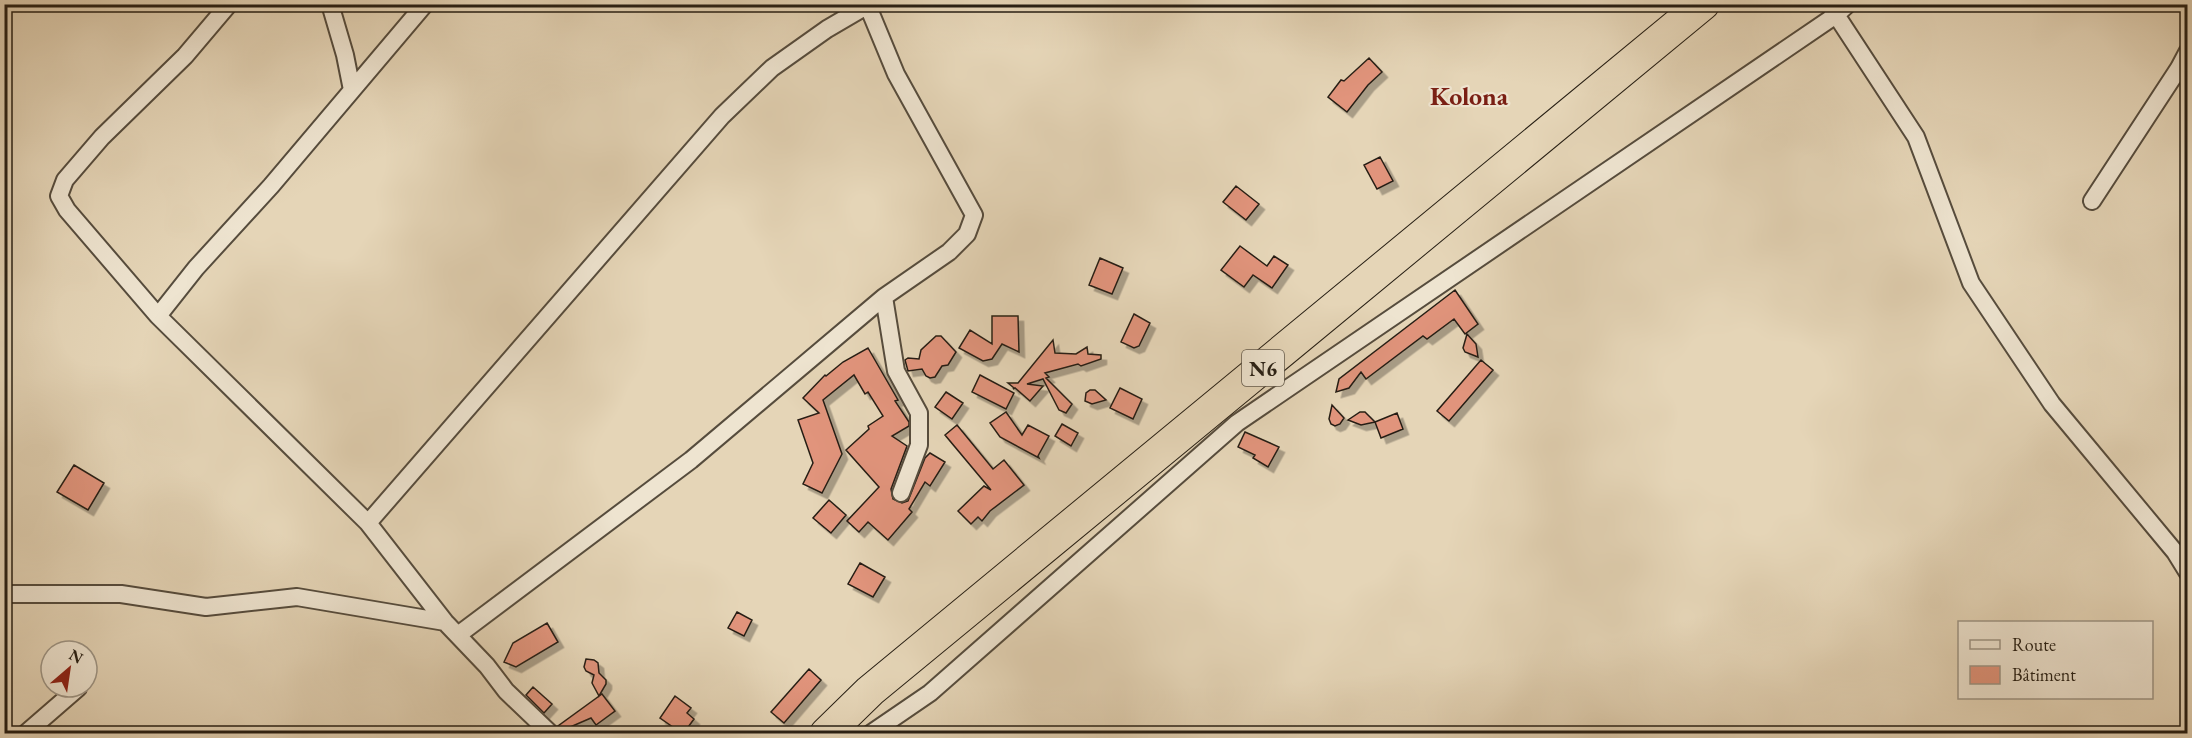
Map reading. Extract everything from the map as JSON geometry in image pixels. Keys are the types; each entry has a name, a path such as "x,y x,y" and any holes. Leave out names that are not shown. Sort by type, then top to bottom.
{"highway":[{"name":"N6","path":"826,734 870,691 1703,4"}],"street":[{"path":"230,4 185,56 102,138 64,180 59,196 67,210 158,316 368,523 445,622 487,666 506,691 551,734"},
{"path":"330,4 352,90"},
{"path":"158,316 196,268 271,186 425,4"},
{"path":"368,523 722,116 772,68 827,29 868,5 896,74 974,215 967,234 949,252 885,297 692,460 458,635"},
{"path":"870,734 930,693 1237,423 1838,8 1916,137 1971,283 2052,404 2181,548 2187,573"},
{"path":"2092,201 2179,68 2187,51"},
{"path":"885,297 896,370 919,413 918,445 901,493"},
{"path":"4,594 121,594 206,607 297,597 445,622"},
{"path":"25,734 65,699"}],"building":[{"path":"1369,58 1382,72 1368,85 1347,112 1328,97 1341,80 1344,81"},
{"path":"1380,157 1393,181 1377,189 1364,165"},
{"path":"1236,186 1259,204 1246,220 1223,202"},
{"path":"1240,246 1267,266 1274,256 1288,265 1272,288 1253,275 1244,287 1221,270"},
{"path":"1100,258 1123,268 1112,294 1089,285"},
{"path":"1455,290 1478,324 1465,334 1454,319 1427,339 1423,336 1366,379 1361,372 1349,388 1336,392 1339,379"},
{"path":"1134,314 1150,323 1139,346 1134,348 1121,342"},
{"path":"992,316 1018,316 1019,352 1002,344 992,359 983,361 959,348 970,330 992,344"},
{"path":"1467,334 1476,344 1478,357 1465,352 1463,348"},
{"path":"936,336 941,336 956,352 948,365 942,366 935,377 930,378 922,369 908,371 905,360 919,359 921,350"},
{"path":"1053,340 1055,353 1076,354 1087,347 1088,354 1101,355 1101,359 1081,366 1078,364 1045,373 1049,377 1046,378 1072,404 1066,413 1059,410 1043,379 1027,384 1043,386 1030,401 1008,383 1018,383"},
{"path":"868,348 898,400 895,401 909,422 909,426 892,436 907,446 891,489 893,499 902,503 908,501 925,458 930,453 945,462 930,486 925,482 909,509 912,512 888,540 868,522 859,532 847,521 879,487 846,450 869,429 868,426 883,416 868,392 865,394 854,375 823,400 842,454 822,493 803,484 813,463 798,420 819,413 803,398 825,375"},
{"path":"1481,360 1493,370 1449,421 1437,411"},
{"path":"980,375 1014,393 1006,409 972,392"},
{"path":"1120,388 1142,399 1133,419 1110,408"},
{"path":"1095,390 1106,400 1092,404 1085,401 1086,393"},
{"path":"946,392 963,403 952,419 935,407"},
{"path":"1332,405 1344,418 1340,424 1335,426 1329,419"},
{"path":"1006,412 1022,435 1028,425 1049,436 1039,458 1000,437 990,423"},
{"path":"1360,412 1365,412 1375,422 1361,425 1348,420"},
{"path":"1397,413 1403,429 1381,438 1375,422"},
{"path":"1062,424 1078,433 1071,446 1055,436"},
{"path":"957,425 993,469 1004,460 1024,485 990,511 982,521 978,517 971,524 958,511 984,486 991,490 945,435"},
{"path":"1245,432 1279,447 1268,467 1253,458 1255,455 1238,447"},
{"path":"74,465 104,483 88,510 57,492"},
{"path":"829,500 846,515 831,533 813,518"},
{"path":"860,563 885,577 873,597 848,584"},
{"path":"737,612 752,620 744,636 728,628"},
{"path":"547,623 558,642 516,667 504,662 513,643"},
{"path":"586,659 598,663 599,673 606,680 599,696 592,683 594,675 586,671 584,667"},
{"path":"809,669 821,680 784,723 771,712"},
{"path":"533,687 552,704 544,713 526,695"},
{"path":"602,694 615,711 596,725 591,718 561,731 558,726"},
{"path":"675,696 691,708 687,713 694,719 683,734 660,718"}],"district":[{"name":"Kolona","path":"1469,96"}]}
